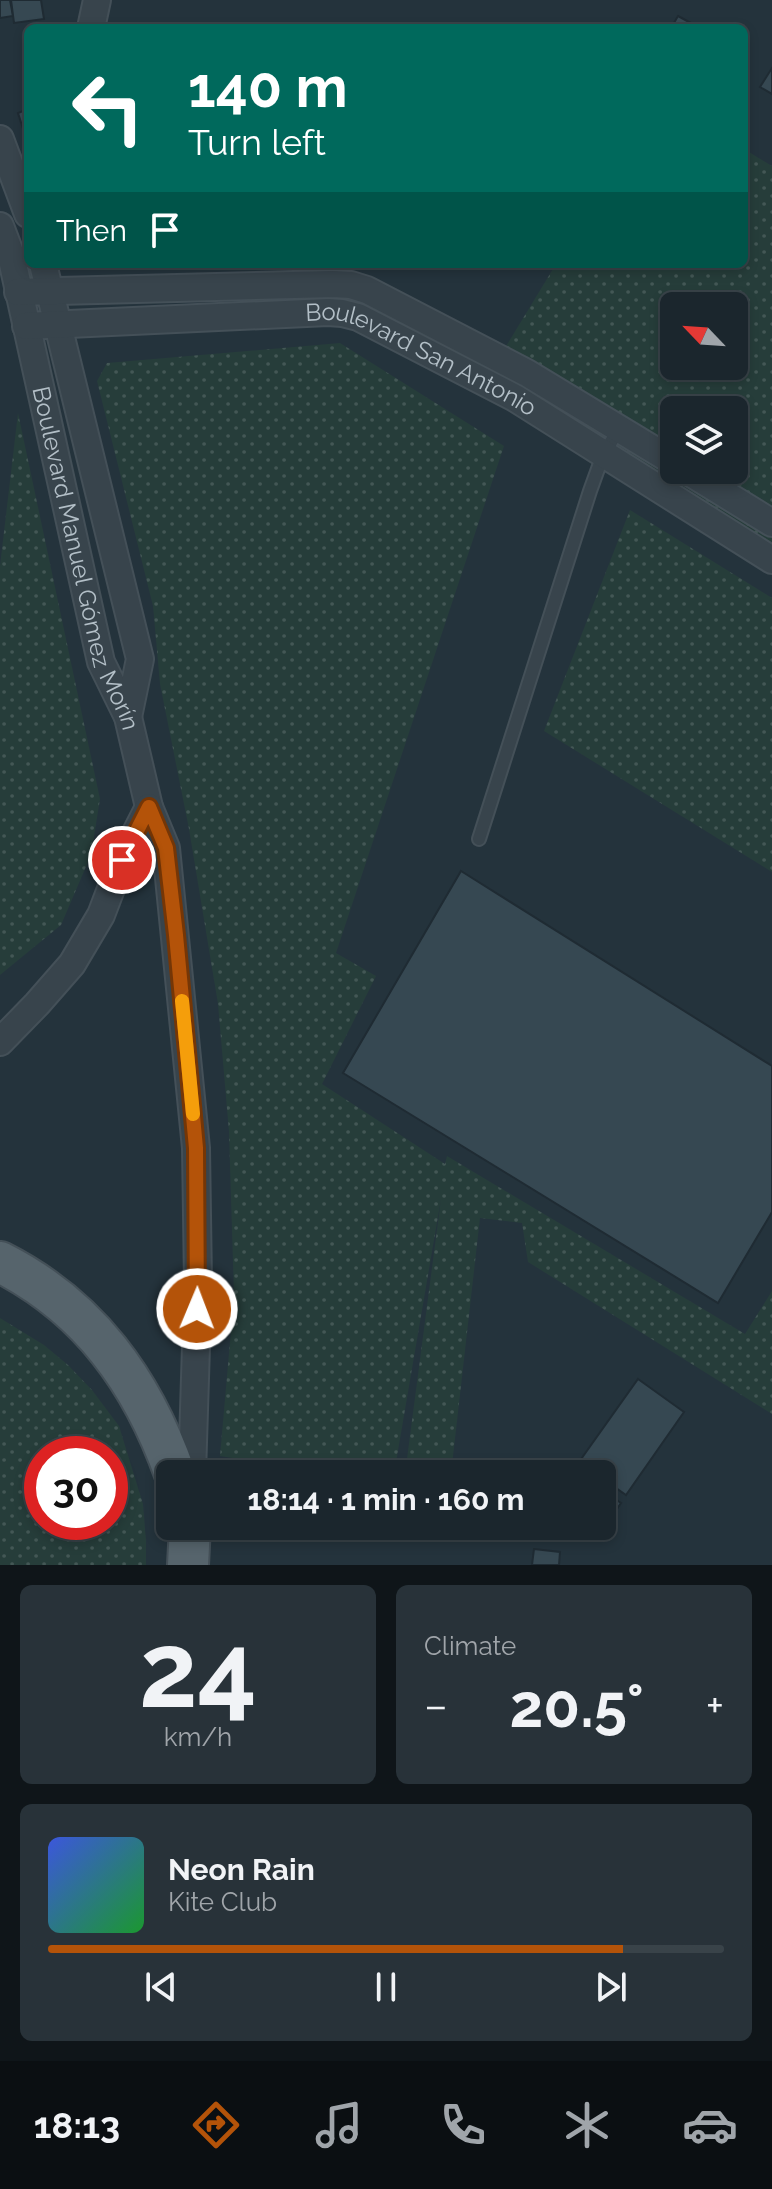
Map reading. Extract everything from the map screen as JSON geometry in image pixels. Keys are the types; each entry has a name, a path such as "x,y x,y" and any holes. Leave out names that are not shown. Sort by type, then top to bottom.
{"main road":[{"path":"0,1262 28,1276 60,1299 89,1326 115,1357 145,1404 170,1460"},
{"path":"188,1565 189,1540"}],"street":[{"path":"92,24 97,0"},
{"path":"0,139 24,203"},
{"name":"Boulevard Manuel Gómez Morín","path":"0,226 20,250 18,292 101,662 128,717"},
{"name":"Boulevard Manuel Gómez Morín","path":"44,268 140,659 128,717"},
{"name":"Boulevard San Antonio","path":"18,292 351,285 367,290 527,373 660,454"},
{"name":"Boulevard San Antonio","path":"26,326 342,313 358,317 515,398 772,560"},
{"path":"709,484 772,523"},
{"path":"128,717 149,807 166,848 196,1148 198,1282 192,1460"},
{"path":"0,1042 72,964 101,915 122,860 149,807"}],"lane":[{"path":"479,839 603,455 619,429"}],"green space":[{"path":"748,151 772,166 772,543 676,484 748,484 748,396 660,396 660,474 491,371 554,268 748,268"},
{"path":"340,343 504,446 336,953 376,976 322,1084 445,1164 447,1156 745,1334 772,1291 772,1414 528,1262 522,1223 480,1218 453,1460 407,1460 441,1199 396,1460 245,1460 220,1456 234,1296 229,1132 218,1004 189,829 160,684 153,606 97,381 107,363"},
{"path":"18,413 100,799 91,855 61,925 0,975 0,566"},
{"path":"630,510 772,598 772,872 544,731"},
{"path":"0,1318 44,1345 68,1365 92,1390 119,1426 122,1436 24,1436 24,1540 128,1540 128,1455 143,1504 146,1565 0,1565"}],"building":[{"path":"0,0 10,0 13,16 0,18"},
{"path":"11,0 41,0 44,19 14,23"},
{"path":"678,16 693,24 673,24"},
{"path":"772,68 772,94 760,87"},
{"path":"24,111 24,132 18,113"},
{"path":"461,871 772,1066 772,1212 718,1303 343,1073"},
{"path":"638,1379 684,1412 626,1495 616,1488 616,1460 580,1460"},
{"path":"534,1549 560,1552 559,1565 532,1565"}],"slow traffic":[{"path":"182,1001 193,1114"}],"route":[{"path":"122,860 149,807 166,848 176,935 196,1148 197,1309"}]}
